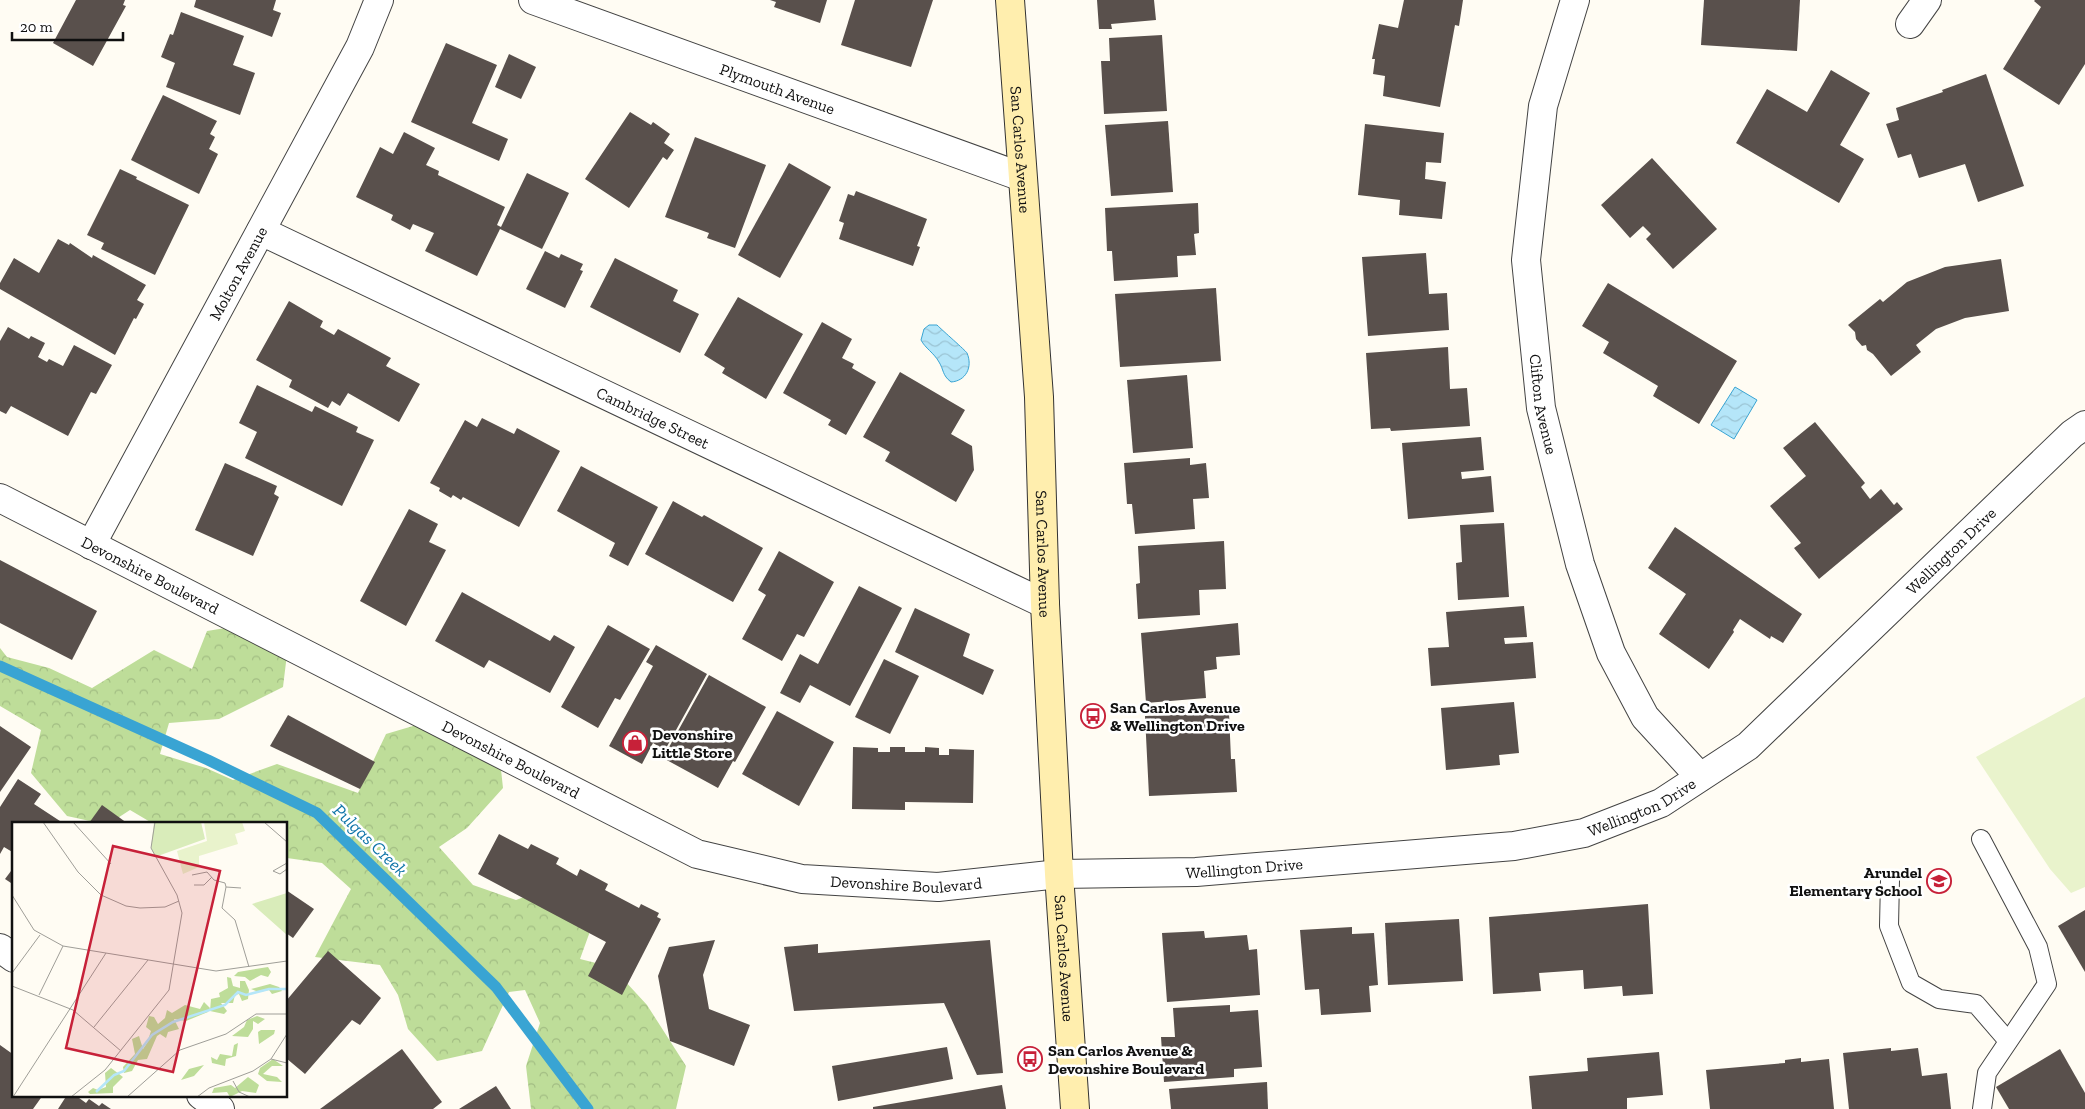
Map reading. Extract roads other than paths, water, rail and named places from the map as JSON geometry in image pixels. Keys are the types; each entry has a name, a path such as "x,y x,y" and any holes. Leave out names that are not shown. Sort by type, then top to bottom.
{"main road":[{"name":"San Carlos Avenue","path":"1010,0 1039,397 1045,604 1059,874 1075,1109"}],"street":[{"name":"Molton Avenue","path":"91,545 360,47 379,0"},
{"name":"Plymouth Avenue","path":"533,0 1022,177"},
{"name":"Clifton Avenue","path":"1574,0 1543,106 1526,260 1541,408 1580,564 1611,654 1645,717 1700,777"},
{"path":"1910,24 1927,0"},
{"name":"Cambridge Street","path":"261,230 1045,604"},
{"name":"Wellington Drive","path":"1059,874 1196,872 1514,846 1584,832 1661,803 1748,746 2072,434 2085,425"},
{"name":"Devonshire Boulevard","path":"0,498 697,854 802,879 938,887 1059,874"},
{"path":"0,948 12,957"},
{"path":"202,1096 220,1109"}],"lane":[{"path":"1981,839 2038,947 2047,984 1987,1073 1982,1109"},
{"path":"1890,880 1889,926 1911,983 1939,999 1976,1004 2008,1041"}],"water":[{"path":"929,325 937,325 967,353 969,368 961,379 951,382 937,359 921,340 924,329"},
{"path":"1735,387 1757,400 1734,439 1711,425"}],"waterway":[{"name":"Pulgas Creek","path":"0,666 208,760 317,813 496,987 588,1109"}],"place":[{"name":"San Carlos Avenue & Wellington Drive","path":"1093,716"},
{"name":"Devonshire Little Store","path":"635,743"},
{"name":"Arundel Elementary School","path":"1939,881"},
{"name":"San Carlos Avenue & Devonshire Boulevard","path":"1030,1059"}]}
